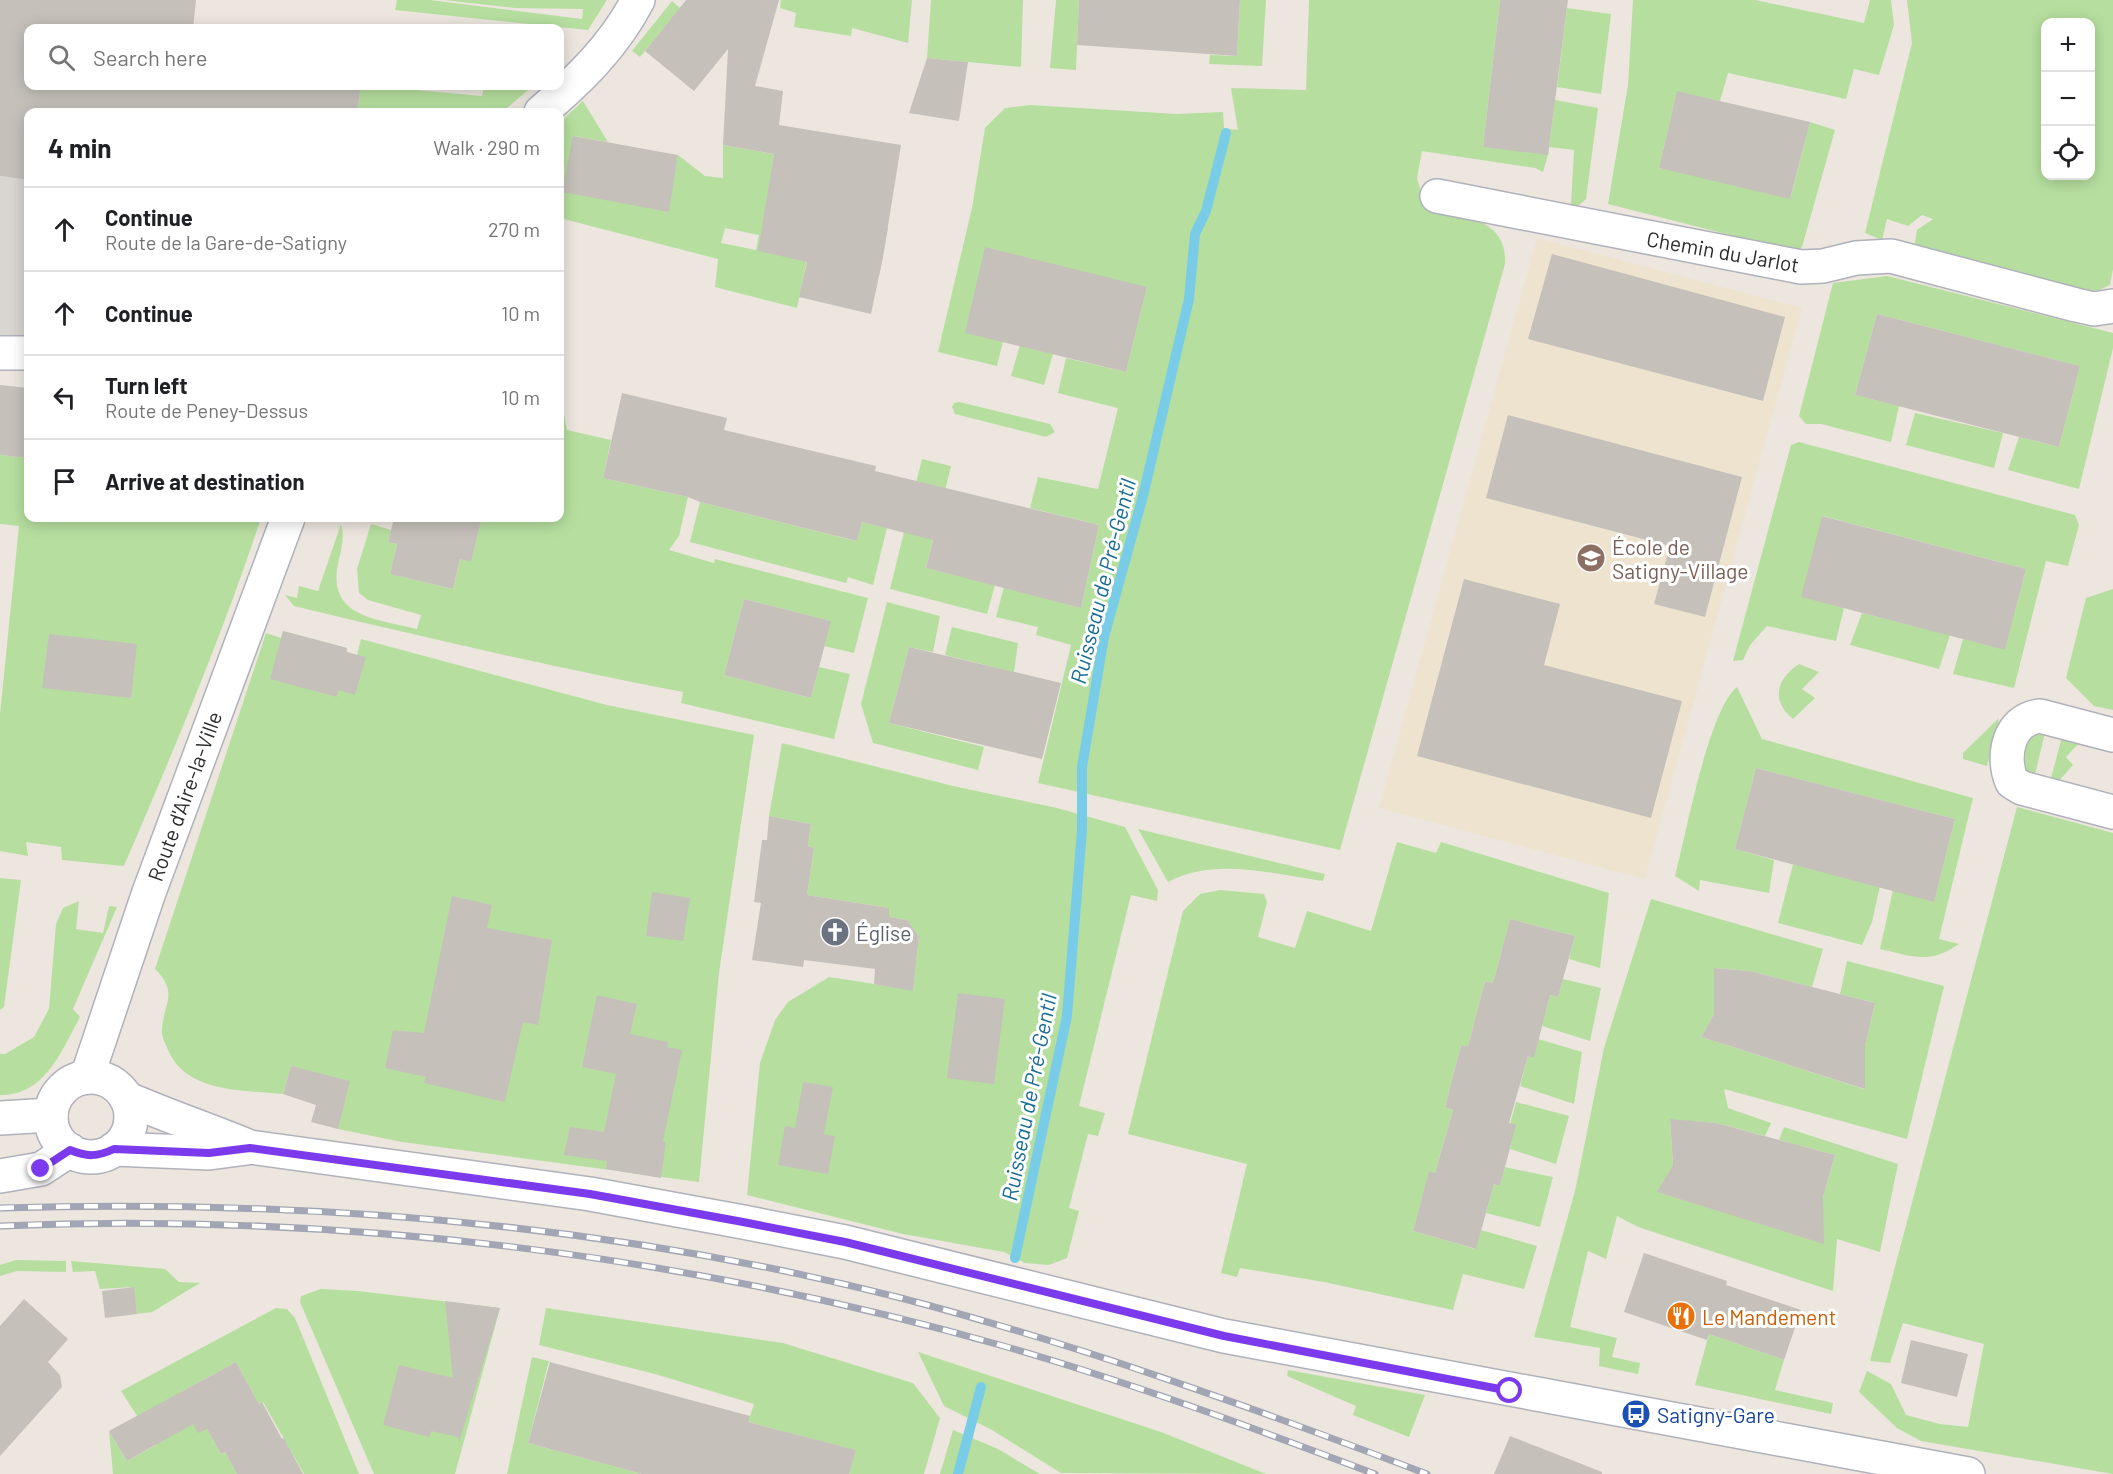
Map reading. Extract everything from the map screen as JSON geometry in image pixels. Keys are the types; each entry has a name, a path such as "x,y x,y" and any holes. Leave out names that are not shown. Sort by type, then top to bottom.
{"street":[{"path":"545,108 596,63 619,33 638,0"},
{"name":"Chemin du Jarlot","path":"1437,196 1801,267 1822,266 1856,258 1891,256 2076,306 2094,309 2113,306"},
{"path":"0,353 24,353"},
{"name":"Route d'Aire-la-Ville","path":"87,1077 148,895 287,522"},
{"path":"2113,735 2040,716 2032,717 2014,729 2006,759 2012,782 2022,788 2113,812"},
{"path":"126,1098 130,1122 125,1137 114,1149 100,1155 85,1156 70,1150 60,1142 52,1129 51,1115 54,1100 60,1091 72,1081 87,1077 103,1078 115,1086 126,1098 250,1148"},
{"path":"0,1118 51,1115"},
{"path":"114,1149 209,1153 250,1148 590,1194 845,1242 1224,1336 1968,1474"},
{"path":"0,1176 41,1169 70,1150"}],"shaded area":[{"path":"0,176 24,179 24,343 0,342"},
{"name":"École de Satigny-Village","path":"1537,238 1802,308 1645,879 1379,808"}],"green space":[{"path":"397,0 430,0 582,19 583,9 515,8 444,0 607,0 588,30 564,28 564,24 530,24 395,10"},
{"path":"781,0 912,0 908,43 852,28 851,36 794,27 796,13 780,8"},
{"path":"931,0 1023,0 1021,67 927,58"},
{"path":"1056,0 1079,0 1076,70 1050,68"},
{"path":"1240,0 1266,0 1262,66 1209,64 1210,55 1237,56"},
{"path":"1309,0 1500,0 1483,147 1549,151 1543,172 1535,168 1422,151 1417,178 1425,207 1479,221 1490,228 1499,237 1504,248 1505,264 1340,850 1038,783 1071,645 1036,635 1038,627 996,617 1004,587 1081,608 1099,525 1030,508 1038,477 1098,489 1118,408 1058,393 1066,358 1126,372 1147,287 1003,341 997,366 938,352 972,208 985,128 1005,108 1030,105 1177,114 1223,112 1224,128 1238,130 1231,88 1306,90"},
{"path":"1633,0 1755,0 1864,23 1870,0 1891,0 1894,25 1879,75 1854,69 1846,99 1728,73 1720,101 1677,92 1659,168 1791,196 1810,122 1835,130 1802,247 1797,252 1608,204 1628,85"},
{"path":"1907,0 2113,0 2113,269 2110,285 2099,290 2082,292 1914,248 1917,230 1933,219 1922,215 1908,226 1887,219 1882,240 1865,233 1912,43"},
{"path":"672,1 680,8 640,57 632,51"},
{"path":"1567,8 1611,14 1601,94 1557,87"},
{"path":"360,90 416,90 482,96 483,90 528,90 507,108 358,108"},
{"path":"1555,100 1598,108 1586,199 1579,205 1571,205 1574,150 1549,147"},
{"path":"583,101 608,142 573,136 668,212 678,155 705,176 723,178 723,145 774,154 766,207 888,228 879,276 807,260 797,308 715,287 718,259 564,219 564,118","holes":["725,228 759,235 756,250 721,243"]},
{"path":"1887,276 2113,333 2113,348 2079,489 2008,470 2019,437 2059,447 2080,366 1877,314 1855,395 1899,406 1891,442 1821,424 1806,424 1799,416 1833,283"},
{"path":"1020,345 1053,354 1044,385 1011,376"},
{"path":"959,402 1050,424 1055,432 1046,437 955,414 952,407 954,403"},
{"path":"1915,413 2003,433 1994,468 1906,445"},
{"path":"564,415 567,430 611,440 603,478 688,497 679,536 669,550 714,563 715,559 868,598 854,653 824,646 830,621 744,599 724,675 811,698 819,667 850,674 834,739 681,703 683,692 488,651 294,606 285,595 297,598 299,586 318,591 341,524 343,539 337,582 340,596 348,606 372,618 417,629 421,615 368,600 359,593 357,569 371,524 391,530 388,542 397,544 390,574 453,589 460,559 471,561 481,522 564,522"},
{"path":"1799,442 2075,515 2079,525 2068,566 2046,561 2014,688 1953,674 1963,639 2005,649 2026,569 1823,516 1844,608 1836,641 1767,626 1750,645 1743,660 1733,661 1791,445"},
{"path":"0,455 24,458 24,522 260,522 179,737 124,866 62,860 61,847 26,842 28,856 0,851 0,714 19,526 0,524"},
{"path":"922,459 951,466 926,568 995,585 987,614 890,589"},
{"path":"700,502 856,541 862,522 887,528 873,585 848,577 846,583 690,542"},
{"path":"2113,589 2113,710 2094,706 2066,678 2086,598"},
{"path":"887,602 940,616 933,652 909,647 889,723 984,747 978,770 873,743 861,704"},
{"path":"1862,613 1950,635 1939,669 1850,645"},
{"path":"952,627 1018,643 1014,672 945,655"},
{"path":"283,631 347,648 347,652 357,655 361,639 607,705 754,735 719,973 699,1182 402,1142 338,1129 291,1066 283,1094 217,1087 202,1082 176,1064 162,1034 168,991 162,977 155,969 266,633 281,638"},
{"path":"1799,664 1819,672 1802,689 1815,698 1793,719 1781,705 1779,690 1785,676"},
{"path":"1737,687 1762,739 1973,798 1939,939 1959,944 1948,951 1929,957 1911,956 1880,949 1893,890 1934,901 1955,819 1756,768 1735,849 1774,860 1769,893 1700,880 1699,891 1675,876 1708,747 1726,700"},
{"path":"1999,718 1987,766 1963,759 1963,753"},
{"path":"2046,728 2034,779 2021,772 2026,736"},
{"path":"2063,733 2081,741 2066,757 2073,765 2055,785 2050,782"},
{"path":"782,743 953,786 1057,808 1125,827 1158,890 1157,901 1131,895 1079,1106 1105,1113 1098,1136 1088,1134 1069,1208 1079,1211 1067,1258 1049,1265 1025,1263 1004,1252 903,1234 747,1195 760,1063 775,1020 788,1002 829,977 913,990 919,936 907,920 889,917 889,908 807,895 814,848 808,846 811,824 769,816"},
{"path":"2017,807 2113,833 2113,1474 1921,1441 1897,1428 1859,1392 1867,1371 1891,1384 1906,1415 1940,1424 1968,1427 1984,1344 1903,1323 1890,1363 1870,1361"},
{"path":"1138,829 1325,874 1323,881 1264,872 1224,869 1186,874 1168,882"},
{"path":"1397,842 1436,853 1441,842 1609,893 1600,968 1569,959 1575,936 1510,919 1493,983 1485,981 1468,1046 1461,1045 1445,1107 1453,1110 1435,1173 1429,1172 1413,1231 1475,1249 1481,1230 1537,1246 1524,1289 1463,1274 1453,1310 1324,1282 1240,1268 1237,1277 1221,1273 1247,1164 1128,1134 1183,911 1200,894 1220,890 1264,894 1267,902 1258,937 1295,948 1307,911 1371,931"},
{"path":"1793,864 1880,886 1872,922 1862,945 1778,923"},
{"path":"0,878 21,880 4,1007 0,1010"},
{"path":"1651,899 1823,949 1812,987 1750,971 1714,968 1714,1014 1701,1037 1864,1089 1865,1046 1875,1003 1840,994 1847,961 1944,986 1907,1139 1724,1089 1728,1108 1771,1123 1765,1136 1716,1123 1670,1120 1673,1165 1658,1192 1823,1243 1823,1197 1835,1155 1779,1140 1784,1127 1898,1164 1880,1252 1837,1239 1833,1291 1638,1227 1617,1216 1606,1259 1588,1251 1570,1327 1617,1338 1612,1357 1640,1363 1638,1374 1599,1366 1600,1348 1534,1337 1575,1191 1604,1048"},
{"path":"79,901 76,929 103,933 109,906 117,907 73,1009 80,1017 59,1056 40,1079 29,1088 16,1093 0,1095 0,1054 5,1054 34,1037 49,1009 56,924 63,908"},
{"path":"1563,979 1601,988 1590,1041 1542,1026 1550,995 1558,997"},
{"path":"1538,1039 1582,1052 1574,1104 1520,1086 1528,1056 1534,1057"},
{"path":"1516,1102 1569,1116 1556,1164 1510,1149 1515,1125 1510,1124"},
{"path":"1505,1167 1553,1177 1540,1227 1486,1213 1494,1184 1500,1186"},
{"path":"16,1260 66,1261 66,1272 17,1271 0,1276 0,1265"},
{"path":"71,1261 165,1269 179,1282 200,1283 152,1312 137,1314 133,1287 100,1289 95,1271 73,1272"},
{"path":"321,1289 358,1291 500,1308 455,1474 374,1474 300,1302 301,1296"},
{"path":"276,1308 287,1309 295,1318 359,1474 304,1474 263,1402 259,1404 236,1362 177,1394 207,1429 221,1454 225,1452 237,1474 113,1474 109,1431 127,1461 156,1445 121,1391"},
{"path":"546,1308 783,1343 913,1383 940,1418 924,1474 849,1474 855,1450 748,1422 754,1404 655,1374 539,1345"},
{"path":"1709,1334 1784,1360 1775,1390 1833,1403 1831,1414 1695,1385"},
{"path":"918,1352 1161,1432 1266,1474 1061,1473 992,1430 944,1406"},
{"path":"532,1357 549,1361 528,1443 642,1474 507,1474"},
{"path":"1288,1370 1425,1395 1409,1437 1353,1415 1356,1406 1287,1376"},
{"path":"953,1430 998,1449 1040,1474 940,1474"}],"building":[{"path":"0,0 196,0 193,24 24,24 24,90 360,90 358,108 24,108 24,179 0,176"},
{"path":"686,0 779,0 755,86 783,91 779,125 901,145 883,257 871,314 799,297 807,262 758,251 774,154 723,145 728,49 694,91 645,51"},
{"path":"1079,0 1240,0 1237,56 1077,45"},
{"path":"1500,0 1568,0 1548,155 1483,147"},
{"path":"927,58 968,62 959,121 909,113"},
{"path":"1677,91 1810,122 1790,199 1659,168"},
{"path":"573,136 678,155 669,212 564,192"},
{"path":"985,247 1147,287 1126,372 965,333"},
{"path":"1552,254 1785,317 1763,401 1528,339"},
{"path":"1877,314 2080,366 2059,447 1855,395"},
{"path":"0,385 24,388 24,458 0,455"},
{"path":"622,393 727,418 724,430 876,466 875,471 1099,525 1081,608 926,568 933,540 862,522 857,541 700,502 688,497 603,478"},
{"path":"1508,415 1742,477 1705,617 1654,604 1670,546 1486,498"},
{"path":"1822,516 2026,569 2005,650 1801,597"},
{"path":"393,522 481,522 471,562 460,559 453,589 390,574 397,544 388,542"},
{"path":"1464,579 1560,604 1544,665 1682,701 1651,818 1417,756"},
{"path":"744,599 831,621 811,698 724,675"},
{"path":"283,631 347,648 346,652 366,657 355,695 338,690 337,697 270,679"},
{"path":"49,634 137,644 131,698 42,688"},
{"path":"909,647 1061,683 1042,759 889,723"},
{"path":"1756,768 1955,819 1934,902 1735,849"},
{"path":"769,816 811,824 808,846 814,848 807,895 889,908 889,917 907,920 919,936 913,991 874,984 875,969 804,960 803,967 752,960 761,903 754,902 762,840 767,840"},
{"path":"652,892 690,898 683,941 646,936"},
{"path":"452,896 492,905 487,928 552,940 538,1025 523,1022 505,1102 424,1083 426,1077 385,1068 393,1030 424,1033"},
{"path":"1510,919 1575,936 1558,997 1550,995 1534,1058 1528,1056 1509,1123 1516,1125 1500,1186 1494,1184 1476,1249 1413,1231 1429,1171 1435,1173 1453,1110 1445,1107 1461,1045 1468,1046 1485,981 1493,983"},
{"path":"1714,968 1750,971 1875,1003 1865,1046 1865,1089 1701,1037 1714,1014"},
{"path":"958,993 1005,999 994,1084 947,1078"},
{"path":"597,995 637,1004 630,1034 668,1042 667,1047 682,1050 663,1141 666,1142 661,1178 606,1169 607,1161 564,1155 570,1127 604,1132 616,1074 582,1067"},
{"path":"291,1066 350,1081 338,1129 311,1122 316,1105 283,1094"},
{"path":"803,1082 833,1087 824,1134 835,1136 828,1174 778,1165 785,1126 795,1128"},
{"path":"1670,1119 1716,1123 1835,1155 1823,1197 1824,1244 1657,1192 1673,1165"},
{"path":"1644,1253 1727,1281 1726,1285 1801,1310 1784,1360 1709,1334 1707,1340 1624,1312"},
{"path":"134,1287 137,1314 105,1318 102,1291"},
{"path":"24,1299 68,1339 48,1362 60,1375 62,1387 0,1456 0,1326"},
{"path":"445,1301 500,1308 459,1442 458,1437 431,1431 429,1437 383,1425 399,1365 453,1378"},
{"path":"1911,1340 1968,1354 1957,1397 1901,1383"},
{"path":"236,1362 259,1404 262,1402 282,1439 284,1438 303,1474 237,1474 225,1452 221,1454 207,1429 198,1433 193,1424 127,1461 109,1431"},
{"path":"550,1362 750,1416 748,1422 856,1450 849,1474 642,1474 528,1443"},
{"path":"1510,1436 1602,1472 1602,1474 1494,1474"}],"waterway":[{"name":"Ruisseau de Pré-Gentil","path":"1015,1258 1067,1016 1082,830 1082,767 1104,637 1143,496 1189,299 1195,234 1206,211 1226,133"},
{"name":"Ruisseau de Pré-Gentil","path":"958,1474 981,1387"}],"railway":[{"path":"0,1208 113,1206 339,1213 452,1221 564,1234 676,1251 787,1272 965,1315 1165,1378 1427,1474"},
{"path":"0,1226 127,1223 255,1226 382,1234 508,1246 634,1264 760,1287 884,1315 1007,1347 1193,1407 1375,1474"}],"place":[{"name":"École de Satigny-Village","path":"1591,558"},
{"name":"Église","path":"835,932"},
{"name":"Le Mandement","path":"1681,1316"},
{"name":"Satigny-Gare","path":"1636,1414"}],"route":[{"path":"41,1169 70,1150 85,1156 100,1155 114,1149 209,1153 250,1148 590,1194 845,1242 1071,1300 1224,1336 1510,1391"}]}
